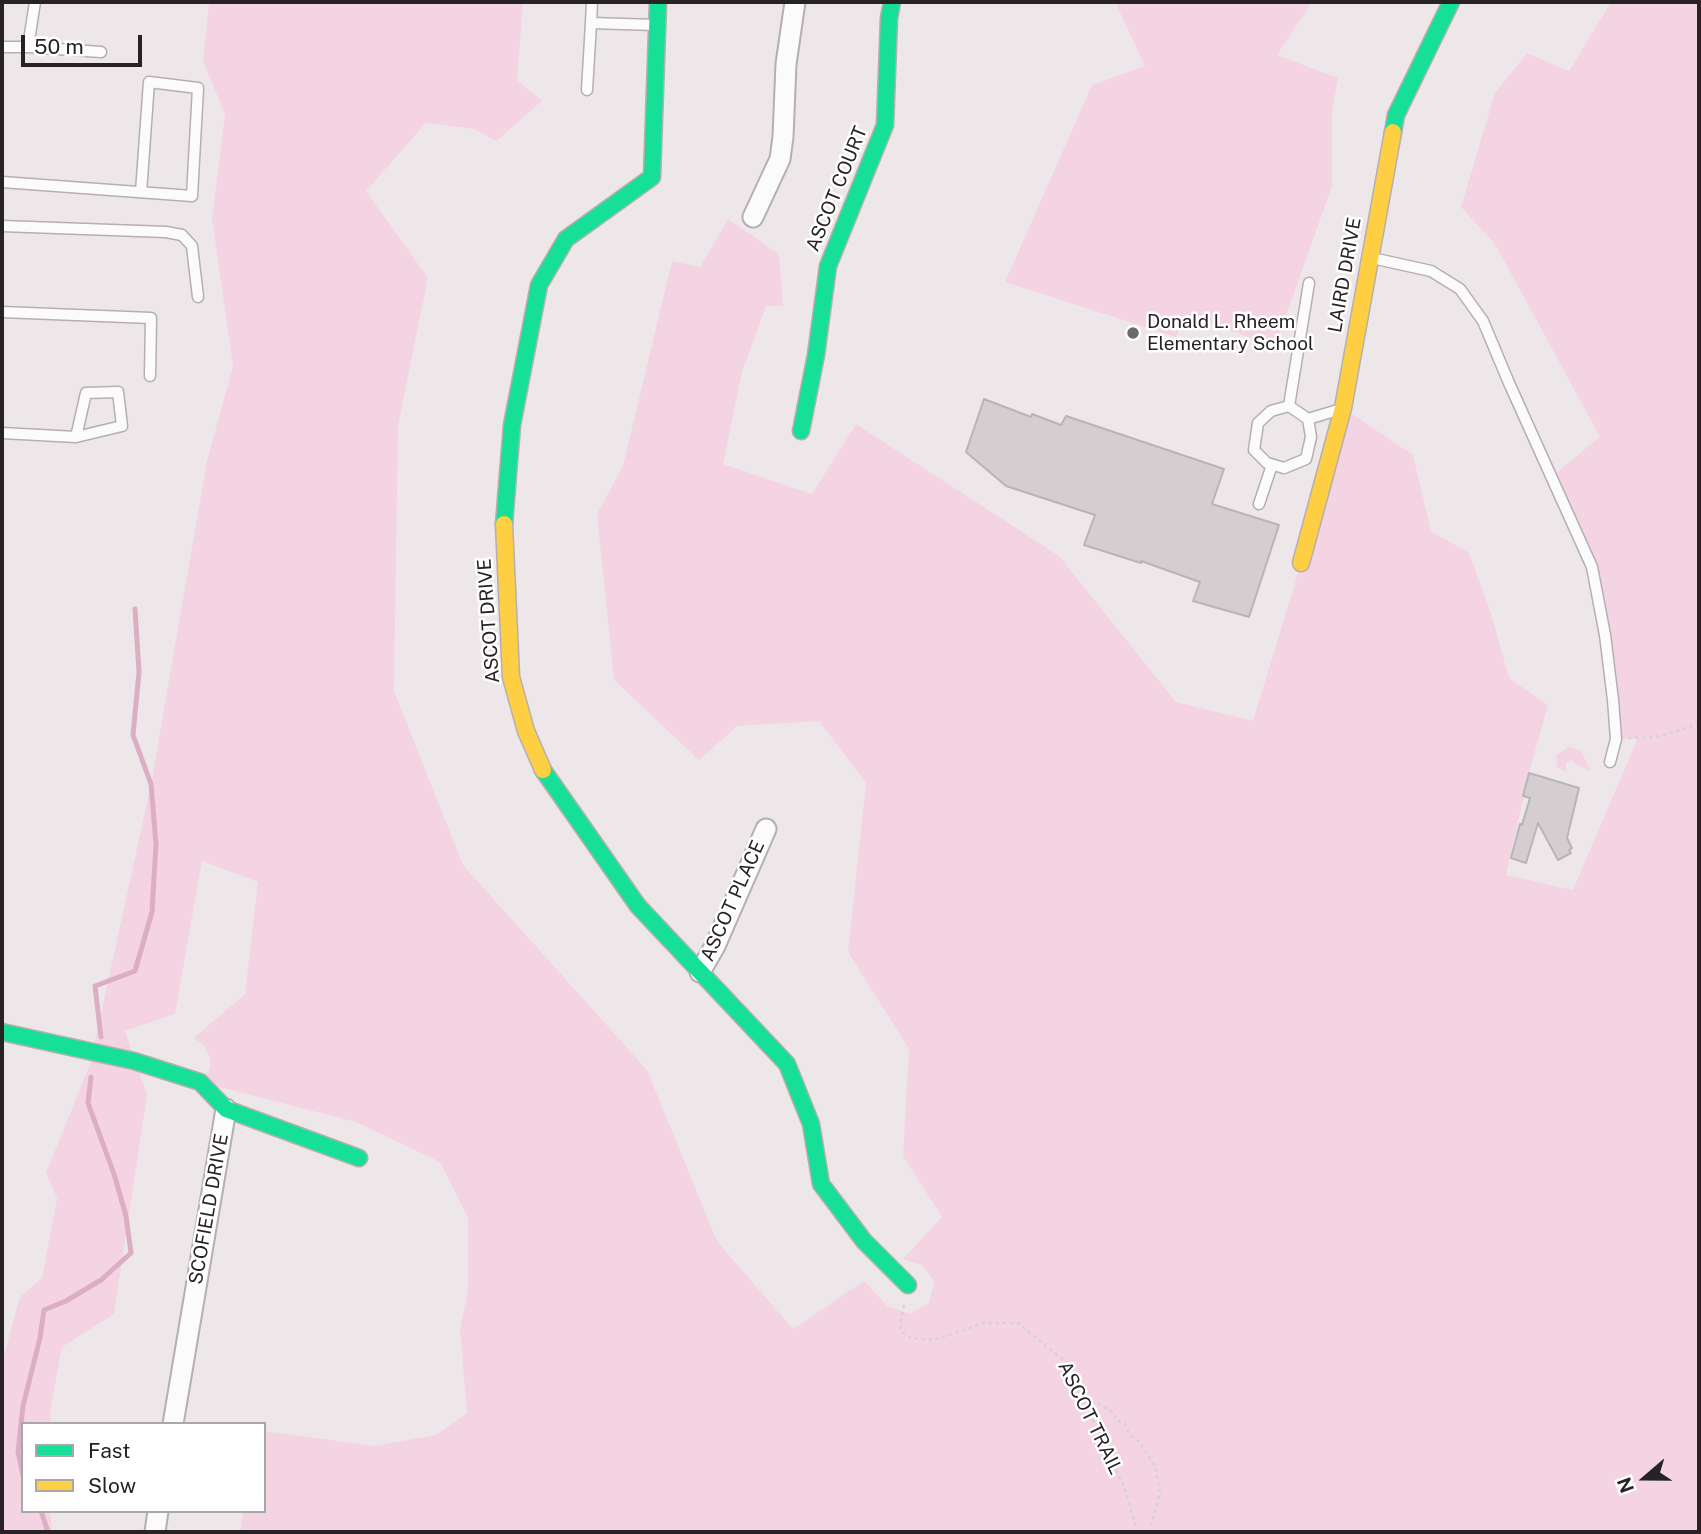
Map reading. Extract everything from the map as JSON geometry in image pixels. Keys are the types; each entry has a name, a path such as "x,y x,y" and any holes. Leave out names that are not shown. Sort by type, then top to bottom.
{"street":[{"name":"ASCOT DRIVE","path":"657,2 652,177 566,239 539,285 512,425 503,516 511,677 526,731 545,774 638,906 787,1063 811,1124 821,1184 864,1241 908,1285"},
{"path":"753,217 780,159 786,64 795,2"},
{"name":"ASCOT COURT","path":"801,431 816,355 828,266 885,125 892,2"},
{"name":"LAIRD DRIVE","path":"1301,563 1343,408 1396,115 1451,2"},
{"name":"ASCOT PLACE","path":"700,972 715,946 766,829"},
{"name":"SCOFIELD DRIVE","path":"2,1032 134,1061 200,1082 226,1109 173,1422"},
{"path":"226,1109 359,1158"},
{"path":"155,1532 158,1513"}],"lane":[{"path":"28,47 35,2"},
{"path":"586,90 592,2"},
{"path":"590,23 657,25"},
{"path":"2,47 101,52"},
{"path":"2,182 192,196 198,88 149,82 141,192"},
{"path":"2,226 166,232 182,235 192,246 198,297"},
{"path":"1369,257 1431,271 1460,289 1483,321 1508,383 1592,567 1605,635 1616,738 1610,762"},
{"path":"1289,407 1308,283"},
{"path":"2,312 151,318 150,376"},
{"path":"2,433 76,437 122,426 118,392 86,393 76,437"},
{"path":"1289,407 1308,419 1311,437 1306,459 1284,468 1267,463 1254,450 1258,424 1271,411 1289,407"},
{"path":"1308,419 1343,408"},
{"path":"1259,504 1272,465"}],"path":[{"path":"1616,738 1657,737 1699,723"},
{"name":"ASCOT TRAIL","path":"908,1285 900,1327 904,1334 923,1340 934,1340 984,1323 1018,1323 1066,1362 1125,1489 1137,1532"},
{"path":"1084,1400 1099,1404 1114,1413 1116,1420 1125,1424 1129,1434 1140,1443 1155,1466 1160,1492 1149,1532"}],"shaded area":[{"path":"209,2 523,2 517,80 542,101 496,141 474,129 426,123 366,191 428,278 398,425 394,691 463,865 647,1070 717,1241 793,1329 864,1281 887,1306 910,1314 929,1303 934,1281 922,1265 903,1259 942,1217 903,1156 909,1049 848,952 866,783 819,721 737,726 699,760 614,680 597,514 623,466 672,261 700,267 728,219 779,254 783,306 766,306 742,372 723,464 812,494 856,424 1059,556 1176,702 1253,721 1301,563 1343,408 1413,455 1431,531 1469,553 1491,613 1509,678 1548,705 1529,773 1506,875 1573,890 1638,738 1616,739 1592,567 1551,477 1600,437 1495,244 1461,207 1495,93 1527,53 1569,71 1610,4 1608,2 1699,2 1699,1532 240,1532 243,1513 266,1513 266,1431 374,1446 436,1435 467,1413 460,1329 468,1291 468,1218 440,1162 356,1122 200,1082 210,1069 210,1059 204,1045 194,1038 245,994 258,882 202,861 175,1014 125,1031 147,1095 114,1314 62,1347 50,1422 21,1422 21,1513 50,1513 52,1532 2,1532 2,1362 20,1297 42,1278 57,1198 46,1173 90,1064 151,784 207,461 233,366 212,219 225,114 203,61"},
{"path":"1115,2 1312,2 1277,55 1338,78 1332,111 1332,186 1275,347 1186,314 1176,337 1005,282 1092,85 1145,66"},
{"path":"1569,747 1580,750 1591,771 1571,760 1566,763 1566,772 1557,767 1556,755"}],"building":[{"path":"984,399 1061,425 1066,416 1224,469 1212,504 1279,525 1249,617 1193,601 1200,582 1084,545 1095,515 1006,486 966,452"},
{"path":"1529,773 1579,788 1567,838 1572,848 1569,850 1571,853 1558,860 1538,823 1526,863 1511,858 1530,798 1523,796"}],"waterway":[{"path":"101,1037 95,986 135,971 152,912 156,844 151,784 133,735 139,672 135,609"},
{"path":"21,1422 44,1310 66,1301 101,1280 131,1253 126,1216 114,1174 88,1103 91,1077"},
{"path":"21,1424 18,1452 21,1466"},
{"path":"42,1513 48,1532"}],"traffic: fast":[{"path":"504,524 512,425 539,285 566,239 652,177 658,2"},
{"path":"801,431 816,355 828,266 885,125 892,2"},
{"path":"1393,132 1396,115 1451,2"},
{"path":"543,770 638,906 787,1064 811,1124 821,1184 864,1241 908,1285"},
{"path":"2,1032 134,1061 200,1082 226,1109 359,1158"}],"traffic: slow":[{"path":"1301,563 1343,408 1393,132"},
{"path":"504,524 511,677 526,731 543,770"}],"place":[{"name":"Donald L. Rheem Elementary School","path":"1133,333"}]}
